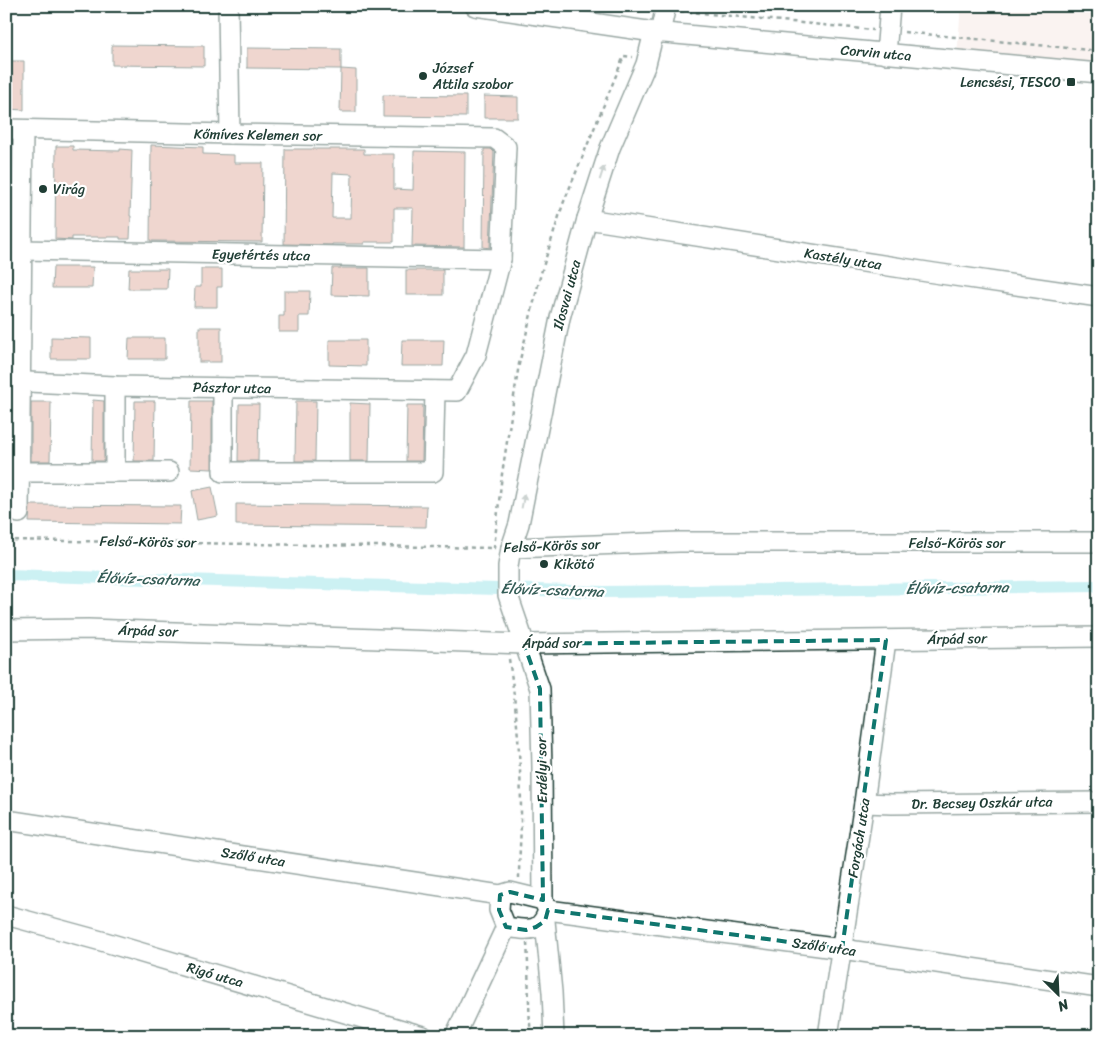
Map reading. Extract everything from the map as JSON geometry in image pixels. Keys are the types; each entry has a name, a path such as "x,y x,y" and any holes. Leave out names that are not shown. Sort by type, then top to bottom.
{"street":[{"path":"228,6 230,134"},
{"name":"Corvin utca","path":"475,6 543,11 657,33 1099,74"},
{"path":"886,54 890,6"},
{"name":"Ilosvai utca","path":"508,596 504,554 519,524 560,318 587,219 610,148 646,64 665,10"},
{"path":"15,130 22,250 13,381 19,472 19,513"},
{"name":"Kőmíves Kelemen sor","path":"15,130 494,138 506,147 501,260"},
{"name":"Kastély utca","path":"587,219 934,273 1099,296"},
{"name":"Egyetértés utca","path":"22,250 501,260"},
{"name":"Pásztor utca","path":"13,381 115,386 457,391 476,355 501,260"},
{"path":"115,386 115,472"},
{"path":"223,388 223,472 433,472 435,391"},
{"path":"19,472 169,472"},
{"name":"Felső-Körös sor","path":"504,554 678,542 1099,542"},
{"name":"Erdélyi sor","path":"508,596 540,689 545,910 554,1036"},
{"name":"Árpád sor","path":"6,630 88,629 524,644 1099,637"},
{"name":"Forgách utca","path":"828,1036 864,803 886,640"},
{"name":"Dr. Becsey Oszkár utca","path":"864,803 1099,802"},
{"name":"Szőlő utca","path":"6,820 500,895 510,892 545,910 842,949 1099,987"},
{"path":"455,1036 506,927 499,910 500,895"},
{"path":"506,927 526,930 536,927 545,910"},
{"name":"Rigó utca","path":"6,914 423,1036"}],"path":[{"path":"504,554 495,533 502,474 519,364 541,273 564,204 624,56 637,57"},
{"name":"Felső-Körös sor","path":"6,540 504,554"},
{"path":"509,657 518,746 521,816 519,867"},
{"path":"526,930 529,975 528,1008 531,1036"}],"highlighted area":[{"path":"886,640 842,949 548,910 545,921 536,927 526,930 506,927 499,910 500,895 510,892 543,900 540,689 524,644"}],"shaded area":[{"path":"961,6 1099,6 1099,66 957,56"}],"building":[{"path":"112,45 204,46 204,66 112,65"},
{"path":"247,48 341,49 341,69 247,68"},
{"path":"6,61 24,61 24,110 6,109"},
{"path":"341,69 356,70 356,112 340,112"},
{"path":"383,95 466,96 466,117 383,116"},
{"path":"484,96 518,97 518,118 484,118"},
{"path":"151,145 203,147 203,154 234,155 234,163 263,163 262,242 150,241"},
{"path":"56,146 73,146 73,150 132,150 130,239 120,239 120,237 72,237 72,240 55,239"},
{"path":"285,149 364,149 364,154 394,154 394,189 413,190 414,151 465,152 464,247 412,246 413,208 394,208 394,242 332,245 284,244","holes":["333,173 352,174 351,218 332,218"]},
{"path":"484,149 491,149 494,152 490,248 483,247"},
{"path":"53,267 93,267 92,288 52,288"},
{"path":"332,268 369,268 369,296 331,295"},
{"path":"129,269 168,269 167,289 128,289"},
{"path":"201,269 222,269 222,287 217,287 217,307 194,307 195,287 201,287"},
{"path":"406,270 443,270 443,295 406,295"},
{"path":"284,291 310,291 309,316 299,316 299,332 279,332 279,316 284,316"},
{"path":"199,327 221,327 221,362 199,362"},
{"path":"51,337 91,338 91,359 51,359"},
{"path":"129,338 165,338 165,359 128,359"},
{"path":"329,340 366,340 366,366 329,365"},
{"path":"402,340 444,340 443,366 401,366"},
{"path":"93,400 104,401 104,461 92,461"},
{"path":"135,401 155,401 154,461 134,461"},
{"path":"191,401 212,401 212,469 190,468"},
{"path":"296,401 316,401 315,461 295,461"},
{"path":"31,402 51,402 50,461 31,461"},
{"path":"350,403 370,404 369,461 350,461"},
{"path":"239,404 259,404 258,461 238,461"},
{"path":"407,405 423,405 422,461 406,461"},
{"path":"212,487 218,516 197,520 192,491"},
{"path":"236,504 427,506 426,527 236,525"},
{"path":"30,505 181,506 180,524 29,522"}],"waterway":[{"name":"Élővíz-csatorna","path":"6,575 604,592 1099,586"}],"place":[{"name":"József Attila szobor","path":"423,76"},
{"name":"Lencsési, TESCO","path":"1071,82"},
{"name":"Virág","path":"43,189"},
{"name":"Kikötő","path":"544,564"}]}
